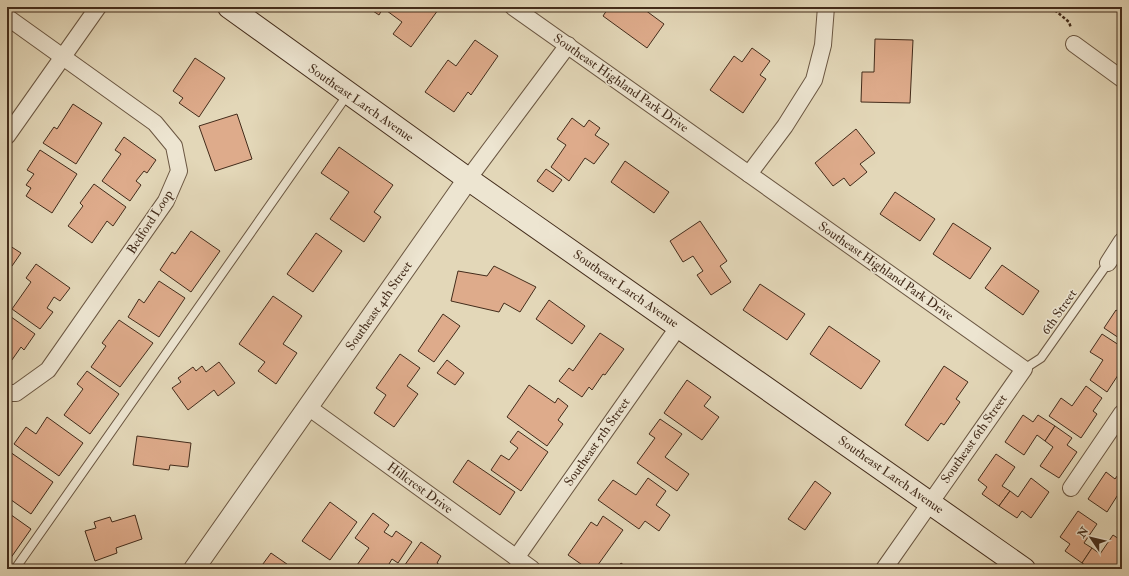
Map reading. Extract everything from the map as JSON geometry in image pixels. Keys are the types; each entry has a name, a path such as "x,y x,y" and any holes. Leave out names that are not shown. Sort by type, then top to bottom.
{"main road":[{"name":"Southeast Larch Avenue","path":"229,7 468,179 1024,569"}],"street":[{"path":"7,136 98,7"},
{"name":"Southeast Highland Park Drive","path":"513,7 1024,369"},
{"path":"749,174 785,126 814,80 823,45 826,7"},
{"name":"Bedford Loop","path":"7,17 62,58 155,123 174,146 179,171 166,201 48,370 16,393 7,393"},
{"path":"1074,44 1122,78"},
{"name":"Southeast 4th Street","path":"194,569 468,179 568,45"},
{"path":"1108,262 1122,241"},
{"name":"Southeast 5th Street","path":"516,558 679,326"},
{"name":"Southeast 6th Street","path":"884,569 1024,369"},
{"name":"Hillcrest Drive","path":"308,407 532,569"},
{"path":"1071,488 1122,413"}],"lane":[{"path":"14,569 348,94"},
{"name":"6th Street","path":"1024,369 1041,358 1108,262"}],"path":[{"path":"1051,7 1069,22 1074,44"}],"building":[{"path":"367,7 434,7 438,10 411,47 393,34 402,22 383,8 379,15"},
{"path":"609,7 641,7 664,24 647,48 603,16"},
{"path":"875,39 913,40 910,103 861,102 862,72 874,72"},
{"path":"475,40 498,56 471,95 468,92 454,112 425,92 448,60 456,66"},
{"path":"752,48 770,61 760,75 766,79 743,113 710,90 734,56 742,62"},
{"path":"195,58 225,78 199,117 179,103 183,98 173,91"},
{"path":"73,104 102,123 76,164 43,143 54,127 57,129"},
{"path":"237,114 252,159 215,171 199,126"},
{"path":"572,118 584,127 589,120 600,128 595,135 609,144 594,164 585,158 569,181 551,167 566,145 557,139"},
{"path":"856,129 875,153 860,164 867,172 850,186 844,178 833,186 815,163"},
{"path":"124,137 156,160 147,173 144,171 136,181 141,185 130,201 102,181 121,154 115,150"},
{"path":"339,147 393,185 374,212 381,217 364,242 330,219 349,192 321,173"},
{"path":"40,150 77,174 52,213 26,196 31,188 26,185 34,174 27,170"},
{"path":"625,161 669,192 654,213 611,182"},
{"path":"546,169 562,180 553,192 537,181"},
{"path":"94,184 126,207 113,226 107,221 92,243 68,226 83,206 80,203"},
{"path":"895,192 935,219 920,241 880,214"},
{"path":"700,221 727,261 720,266 731,282 711,295 697,275 703,271 693,256 683,262 670,241"},
{"path":"953,223 991,248 970,279 933,254"},
{"path":"191,231 220,251 191,292 160,270 172,252 175,254"},
{"path":"316,233 342,251 313,292 287,274"},
{"path":"7,244 21,253 12,266 7,262"},
{"path":"36,264 70,288 60,301 54,297 47,308 53,312 40,329 12,309 31,282 26,278"},
{"path":"1002,265 1039,291 1023,315 985,288"},
{"path":"494,266 536,287 520,312 504,303 499,312 451,301 458,271 487,276"},
{"path":"159,281 185,298 159,337 128,317 139,299 144,303"},
{"path":"760,284 805,314 787,340 743,310"},
{"path":"273,296 302,316 283,344 297,353 276,384 258,371 265,362 239,344"},
{"path":"549,300 585,326 572,344 536,319"},
{"path":"1116,310 1122,314 1122,340 1104,328"},
{"path":"7,314 35,334 24,350 21,347 7,367"},
{"path":"443,314 460,326 434,362 418,351"},
{"path":"119,320 153,343 120,387 91,367 106,346 102,343"},
{"path":"829,326 880,361 861,389 810,354"},
{"path":"600,333 624,349 592,390 589,387 582,397 559,381 569,368 573,371"},
{"path":"1102,334 1122,347 1122,369 1107,392 1090,380 1103,360 1090,352"},
{"path":"400,354 420,368 407,386 418,394 394,427 374,413 386,395 376,388"},
{"path":"447,360 464,373 455,385 437,373"},
{"path":"219,362 235,383 218,396 214,390 188,410 172,388 181,382 178,378 193,367 196,371 202,366 206,372"},
{"path":"944,366 968,382 956,399 960,402 944,425 941,423 928,441 905,425"},
{"path":"87,371 119,394 90,434 64,415 83,389 77,384"},
{"path":"687,380 711,397 704,406 719,417 702,440 664,413"},
{"path":"529,385 555,403 558,398 568,406 558,420 563,424 547,446 507,417"},
{"path":"1086,386 1102,398 1093,411 1097,414 1081,438 1049,416 1061,398 1072,406"},
{"path":"1023,415 1033,422 1038,415 1055,426 1045,441 1037,435 1024,455 1005,442"},
{"path":"47,417 83,443 59,476 14,444 26,427 36,434"},
{"path":"660,419 682,434 665,457 689,474 677,491 637,463 655,438 649,434"},
{"path":"1055,426 1072,438 1067,445 1077,452 1059,478 1040,466 1053,447 1045,441"},
{"path":"518,431 548,452 521,491 491,470 501,455 509,460 518,448 510,442"},
{"path":"137,436 191,443 188,467 170,465 169,470 133,465"},
{"path":"10,452 53,482 31,514 7,497 7,457"},
{"path":"996,454 1015,467 1002,486 1010,491 999,506 982,494 987,487 978,480"},
{"path":"468,460 515,492 500,515 453,482"},
{"path":"1106,472 1115,479 1120,472 1122,473 1122,495 1119,493 1107,512 1088,499"},
{"path":"648,478 666,491 656,505 670,515 659,531 645,521 639,529 598,500 613,480 636,495"},
{"path":"1031,478 1049,492 1031,518 1022,511 1017,518 999,506 1010,491 1018,497"},
{"path":"815,481 831,493 805,530 788,519"},
{"path":"330,502 357,522 330,560 302,541"},
{"path":"1078,511 1097,524 1084,543 1092,548 1082,563 1065,551 1070,544 1060,537"},
{"path":"7,512 31,529 10,559 7,557"},
{"path":"373,513 389,525 384,532 392,537 396,531 412,542 398,563 392,559 386,569 363,569 357,565 369,548 355,538"},
{"path":"135,515 142,539 116,548 117,553 95,561 85,531 96,528 94,522 110,517 112,522"},
{"path":"603,516 623,530 595,569 588,569 568,555 591,522 597,526"},
{"path":"1113,535 1122,541 1122,563 1118,569 1091,569 1082,563 1092,548 1100,554"},
{"path":"421,542 441,556 437,563 445,569 402,569"},
{"path":"271,553 294,569 255,569 257,565 260,568"},
{"path":"621,563 629,569 617,569"}]}
